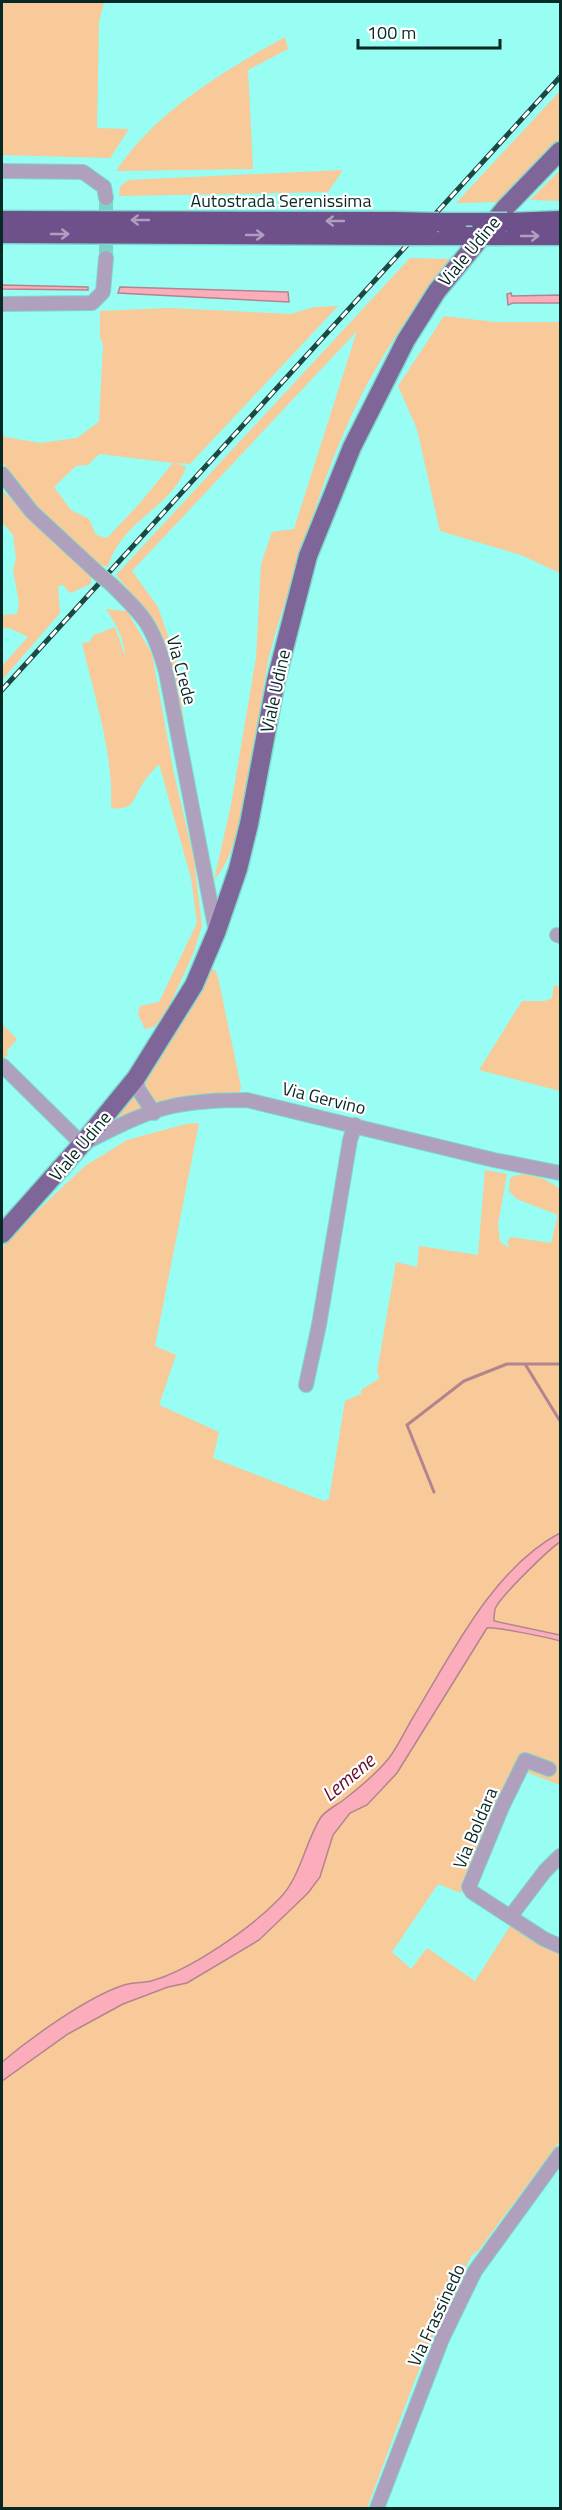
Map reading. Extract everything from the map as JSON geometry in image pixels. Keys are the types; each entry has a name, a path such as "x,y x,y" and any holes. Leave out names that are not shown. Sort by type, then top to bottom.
{"highway":[{"name":"Autostrada Serenissima","path":"2,219 394,229"},
{"name":"Autostrada Serenissima","path":"435,229 466,236 561,220"},
{"name":"Autostrada Serenissima","path":"2,234 435,229 480,222 503,229 561,236"}],"main road":[{"name":"Viale Udine","path":"2,1234 82,1144 136,1078 194,985 216,933 238,869 249,824 276,680 308,556 352,447 406,340 436,291 506,207 561,151"}],"street":[{"path":"2,171 83,172 104,187 106,198"},
{"path":"2,304 92,303 103,292 106,258"},
{"name":"Via Crede","path":"2,474 32,512 144,617 157,639 171,692 216,933"},
{"path":"3,1066 82,1144"},
{"path":"136,1078 138,1089 154,1113"},
{"name":"Via Gervino","path":"82,1144 171,1106 206,1101 247,1100 494,1160 561,1173"},
{"path":"306,1385 319,1325 350,1140 355,1125"},
{"name":"Via Boldara","path":"549,1769 525,1760 502,1807 469,1887 472,1892 544,1939 561,1946"},
{"path":"510,1917 545,1871 561,1856"},
{"name":"Via Frassinedo","path":"377,2508 442,2339 475,2271 561,2154"}],"shaded area":[{"path":"2,2 104,2 99,22 97,128 129,129 110,158 2,155"},
{"path":"285,37 288,49 248,70 253,169 116,171 132,149 170,111 214,79"},
{"path":"560,91 560,140 544,153 498,202 456,203"},
{"path":"343,170 328,192 119,196 120,187 128,180"},
{"path":"560,170 560,201 530,200"},
{"path":"410,258 451,259 388,347 357,404 331,465 270,653 244,807 236,837 226,862 214,880 231,805 256,658 261,564 272,532 294,529 357,331 132,571 158,607 176,660 192,782 167,655 149,615 116,575"},
{"path":"2,285 88,287 88,290 2,289"},
{"path":"120,287 288,292 289,302 118,293"},
{"path":"511,293 512,296 560,295 560,303 513,303 508,305 507,294"},
{"path":"338,306 190,464 176,463 186,467 179,481 170,493 123,538 114,551 108,567 101,565 59,529 23,493 2,461 2,433 5,437 40,443 77,438 99,422 103,345 100,337 100,311 169,308 291,314 314,307","holes":["99,454 173,463 107,538 96,535 89,519 71,510 54,487 76,466 88,465"]},
{"path":"444,316 495,322 560,322 560,573 521,555 440,531 417,429 398,386"},
{"path":"2,490 91,577 91,584 70,593 63,585 58,586 60,613 2,680 2,666 28,637 9,628 2,628 2,615 17,614 19,603 13,570 16,559 13,535 2,522"},
{"path":"106,609 127,611 152,654 174,774 194,859 202,926 193,954 167,1011 154,1027 145,1029 138,1014 140,1006 159,1002 197,923 191,878 159,764 129,806 111,808 106,746 82,643 89,642 94,635 115,627 125,656 119,631"},
{"path":"215,970 218,977 241,1087 239,1095 160,1105 145,1090 145,1082 207,971"},
{"path":"554,985 560,987 560,1091 479,1070 522,1001 545,1001 552,998"},
{"path":"2,1024 17,1039 2,1061"},
{"path":"133,1092 145,1111 111,1123 111,1120"},
{"path":"199,1123 155,1346 176,1355 159,1405 219,1432 213,1458 324,1501 329,1499 345,1401 361,1394 361,1390 380,1378 377,1372 396,1262 417,1267 419,1246 478,1255 485,1170 507,1174 498,1224 500,1242 510,1248 507,1241 511,1237 551,1243 558,1215 517,1199 509,1191 510,1178 516,1175 536,1176 560,1189 560,1785 515,1768 496,1803 461,1893 438,1884 392,1952 411,1969 427,1948 475,1981 512,1923 560,1953 560,2141 478,2251 472,2255 428,2348 367,2508 2,2508 2,1248 85,1166 127,1140 186,1124"},
{"path":"560,1533 560,1542 546,1553 500,1601 495,1609 494,1621 560,1635 560,1641 510,1630 487,1628 397,1773 367,1805 350,1813 333,1835 320,1877 308,1893 259,1940 187,1983 168,1987 123,2004 68,2034 2,2081 2,2062 60,2019 109,1991 127,1984 151,1981 184,1968 220,1947 268,1910 293,1880 321,1817 363,1784 389,1758 458,1641 494,1590 536,1548"}],"waterway":[{"path":"434,1492 407,1425 464,1381 507,1364 560,1364"},
{"path":"525,1364 560,1421"}],"tunnel":[{"path":"106,198 106,258"}],"railway":[{"path":"2,690 560,77"}],"water label":[{"name":"Lemene","path":"348,1777"}]}
